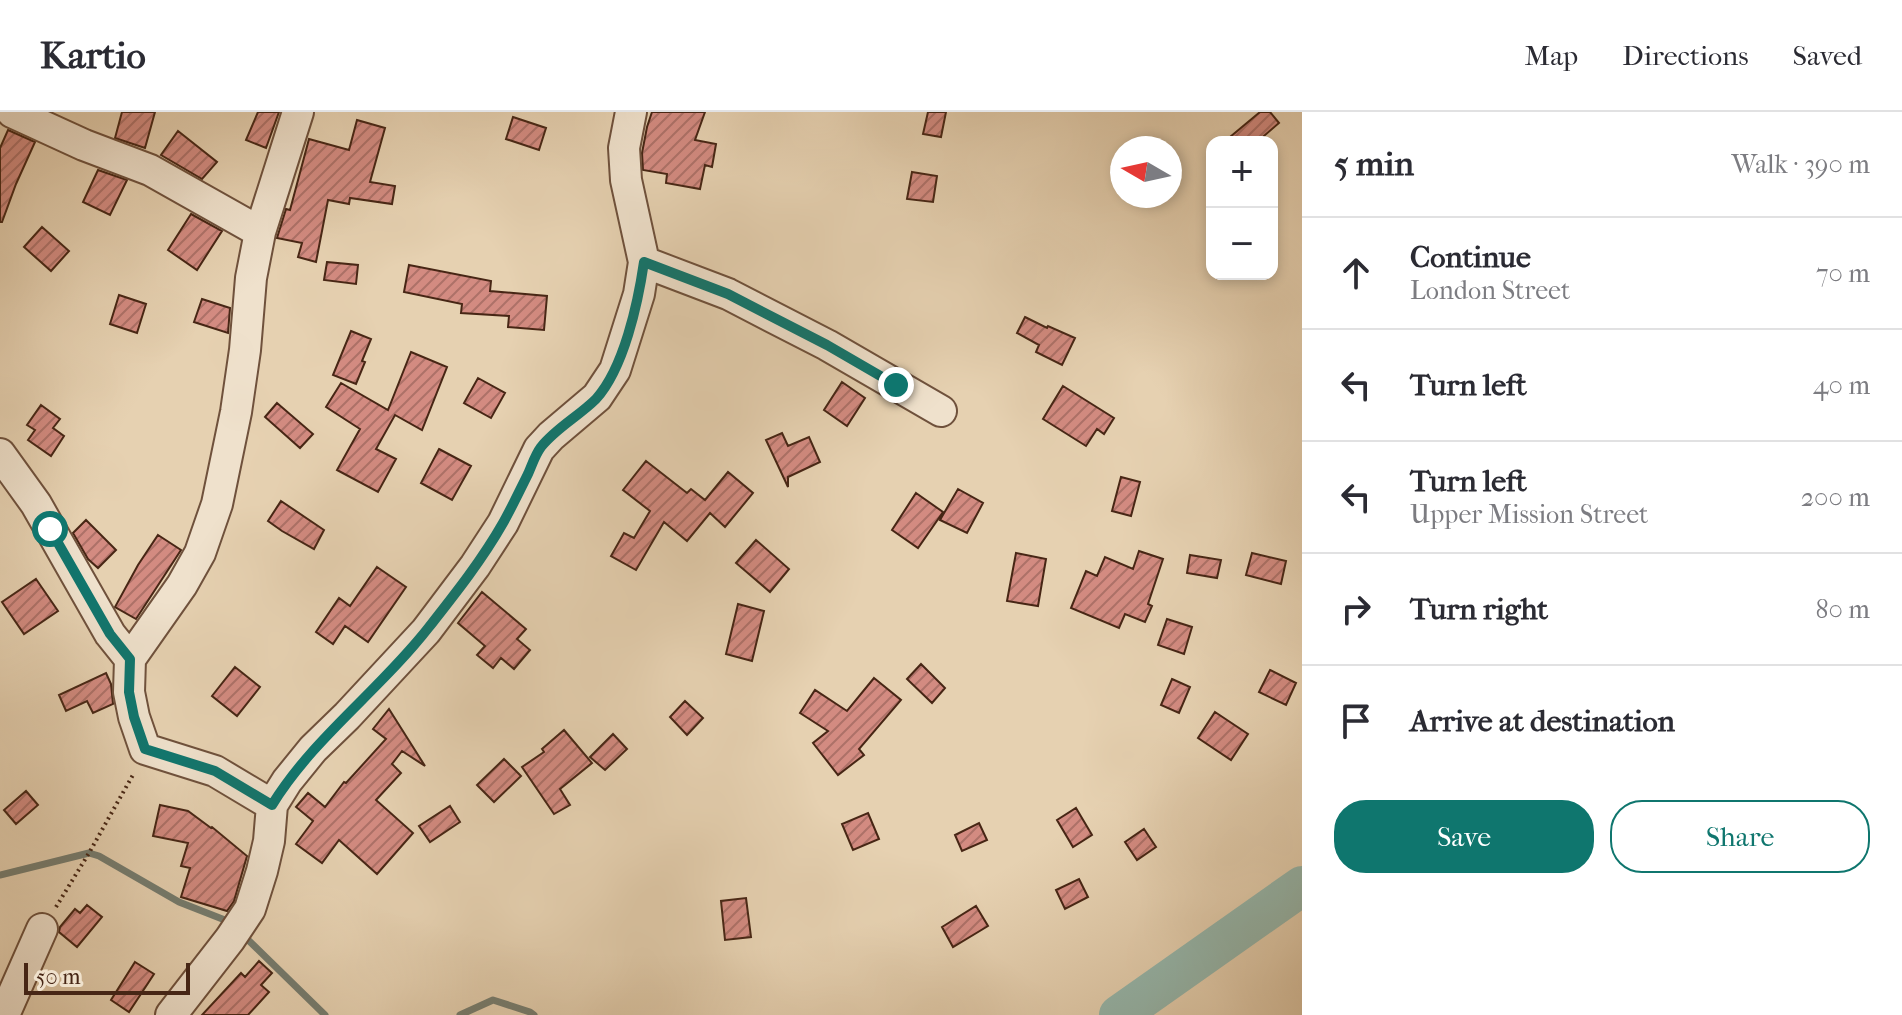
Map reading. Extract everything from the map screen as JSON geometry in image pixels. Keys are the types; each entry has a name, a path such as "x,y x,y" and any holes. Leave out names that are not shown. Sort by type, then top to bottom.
{"street":[{"path":"12,112 84,145 150,170 260,232"},
{"path":"272,805 215,771 145,749 129,692 130,659 182,585 200,553 217,504 236,412 251,278 260,232 298,112"},
{"path":"171,1015 250,909 269,841 272,805 287,781 313,749 426,631 503,523 539,449 597,397 615,370 639,294 644,262 626,180 624,148 631,112"},
{"path":"644,262 728,294 827,345 941,411"},
{"path":"0,454 36,504 110,634 130,659"},
{"path":"4,1015 42,929"}],"path":[{"path":"42,929 119,801 145,749"}],"building":[{"path":"122,112 155,112 145,148 115,138"},
{"path":"258,112 279,112 266,148 246,140"},
{"path":"652,112 705,112 695,140 716,144 712,167 705,165 700,189 666,183 667,174 643,170 642,153"},
{"path":"928,112 946,112 941,137 923,134"},
{"path":"1260,112 1270,112 1279,123 1264,136 1231,136"},
{"path":"513,117 546,128 539,150 506,139"},
{"path":"357,120 385,128 370,182 395,186 392,204 350,198 349,204 328,200 316,262 298,257 302,243 277,238 286,209 290,210 309,139 349,150"},
{"path":"8,130 35,142 0,222 0,148"},
{"path":"178,131 217,162 202,179 161,155"},
{"path":"98,170 127,180 110,215 83,202"},
{"path":"912,172 937,176 933,202 907,199"},
{"path":"191,214 222,231 197,270 168,250"},
{"path":"42,227 69,251 51,271 24,247"},
{"path":"327,262 358,265 356,284 324,280"},
{"path":"409,265 491,281 490,291 547,296 544,330 508,327 509,316 461,313 462,304 404,292"},
{"path":"119,295 146,304 137,333 110,324"},
{"path":"202,299 230,308 228,333 194,322"},
{"path":"1025,317 1075,338 1062,365 1036,352 1039,345 1017,333"},
{"path":"351,331 371,339 356,384 333,375"},
{"path":"411,352 447,367 422,430 395,415 376,449 396,459 378,492 337,470 360,429 326,407 341,383 388,410"},
{"path":"478,378 505,393 491,418 464,403"},
{"path":"842,382 865,398 847,426 824,410"},
{"path":"1063,386 1114,418 1104,434 1097,429 1086,446 1043,419"},
{"path":"277,403 313,434 300,448 265,417"},
{"path":"41,405 60,419 53,428 64,436 51,456 28,440 35,430 27,425"},
{"path":"782,433 788,446 809,437 820,462 788,477 788,487 766,440"},
{"path":"439,449 471,466 452,500 421,483"},
{"path":"646,461 687,493 691,489 705,500 728,472 753,493 725,527 710,513 687,541 664,522 636,570 611,556 624,533 634,538 650,511 623,490"},
{"path":"1121,477 1140,482 1131,516 1112,511"},
{"path":"958,489 983,503 967,533 940,520"},
{"path":"916,493 943,512 918,548 892,530"},
{"path":"281,501 324,530 314,549 268,521"},
{"path":"86,520 116,550 98,568 88,559 73,533"},
{"path":"158,535 181,550 136,619 115,607"},
{"path":"756,540 789,569 770,592 736,563"},
{"path":"1139,551 1163,559 1145,622 1125,614 1119,628 1071,608 1086,571 1097,576 1105,557 1133,569"},
{"path":"1016,553 1046,559 1038,606 1007,601"},
{"path":"1252,553 1286,561 1281,584 1246,575"},
{"path":"1190,555 1221,560 1217,578 1187,573"},
{"path":"377,567 406,587 368,642 345,626 333,644 316,632 339,598 350,606"},
{"path":"36,579 58,611 24,634 2,602"},
{"path":"482,592 526,629 517,639 530,650 514,669 501,658 493,668 477,655 485,646 458,623"},
{"path":"738,604 764,611 752,661 726,654"},
{"path":"1167,619 1192,627 1184,654 1158,645"},
{"path":"921,664 945,688 932,703 907,679"},
{"path":"235,667 260,687 237,716 212,696"},
{"path":"1270,670 1296,683 1286,705 1259,692"},
{"path":"106,673 111,684 113,704 93,713 87,701 66,711 59,695"},
{"path":"874,678 901,700 859,749 864,755 838,775 813,743 828,731 800,713 815,690 847,711"},
{"path":"1172,679 1190,687 1179,713 1161,705"},
{"path":"685,701 703,718 687,735 670,717"},
{"path":"389,709 425,766 402,751 392,764 401,773 376,800 413,833 377,874 339,840 322,863 296,844 313,821 296,807 308,793 325,807 344,782 386,739 373,729"},
{"path":"1215,712 1248,734 1231,760 1198,738"},
{"path":"564,730 592,763 560,789 570,805 554,814 522,767 544,752 542,749"},
{"path":"613,734 627,749 605,770 590,757"},
{"path":"504,759 521,776 494,802 477,785"},
{"path":"26,791 38,805 16,824 4,810"},
{"path":"160,805 188,811 247,856 234,901 227,911 181,897 190,868 181,866 188,843 153,836"},
{"path":"450,806 460,822 430,842 419,826"},
{"path":"1076,808 1092,835 1073,847 1057,820"},
{"path":"868,813 879,839 853,850 842,824"},
{"path":"979,823 987,840 962,851 955,835"},
{"path":"1144,829 1156,847 1137,860 1125,842"},
{"path":"1079,879 1088,897 1065,909 1056,890"},
{"path":"746,898 751,937 725,940 721,901"},
{"path":"87,905 102,917 77,947 59,932 60,927 75,909 80,913"},
{"path":"976,906 988,926 953,947 942,927"},
{"path":"259,961 272,973 261,985 269,992 248,1015 202,1015 241,973 245,977"},
{"path":"135,962 154,974 129,1012 111,1000"}],"waterway":[{"path":"0,875 89,853 179,902 230,922"},
{"path":"1119,1015 1302,886"},
{"path":"242,934 325,1015"},
{"path":"460,1015 493,1000 534,1015"}],"route":[{"path":"50,529 110,634 130,659 129,692 145,749 215,771 272,805 313,749 426,631 475,566 503,523 539,449 597,397 615,370 628,333 644,262 728,294 896,385"}]}
